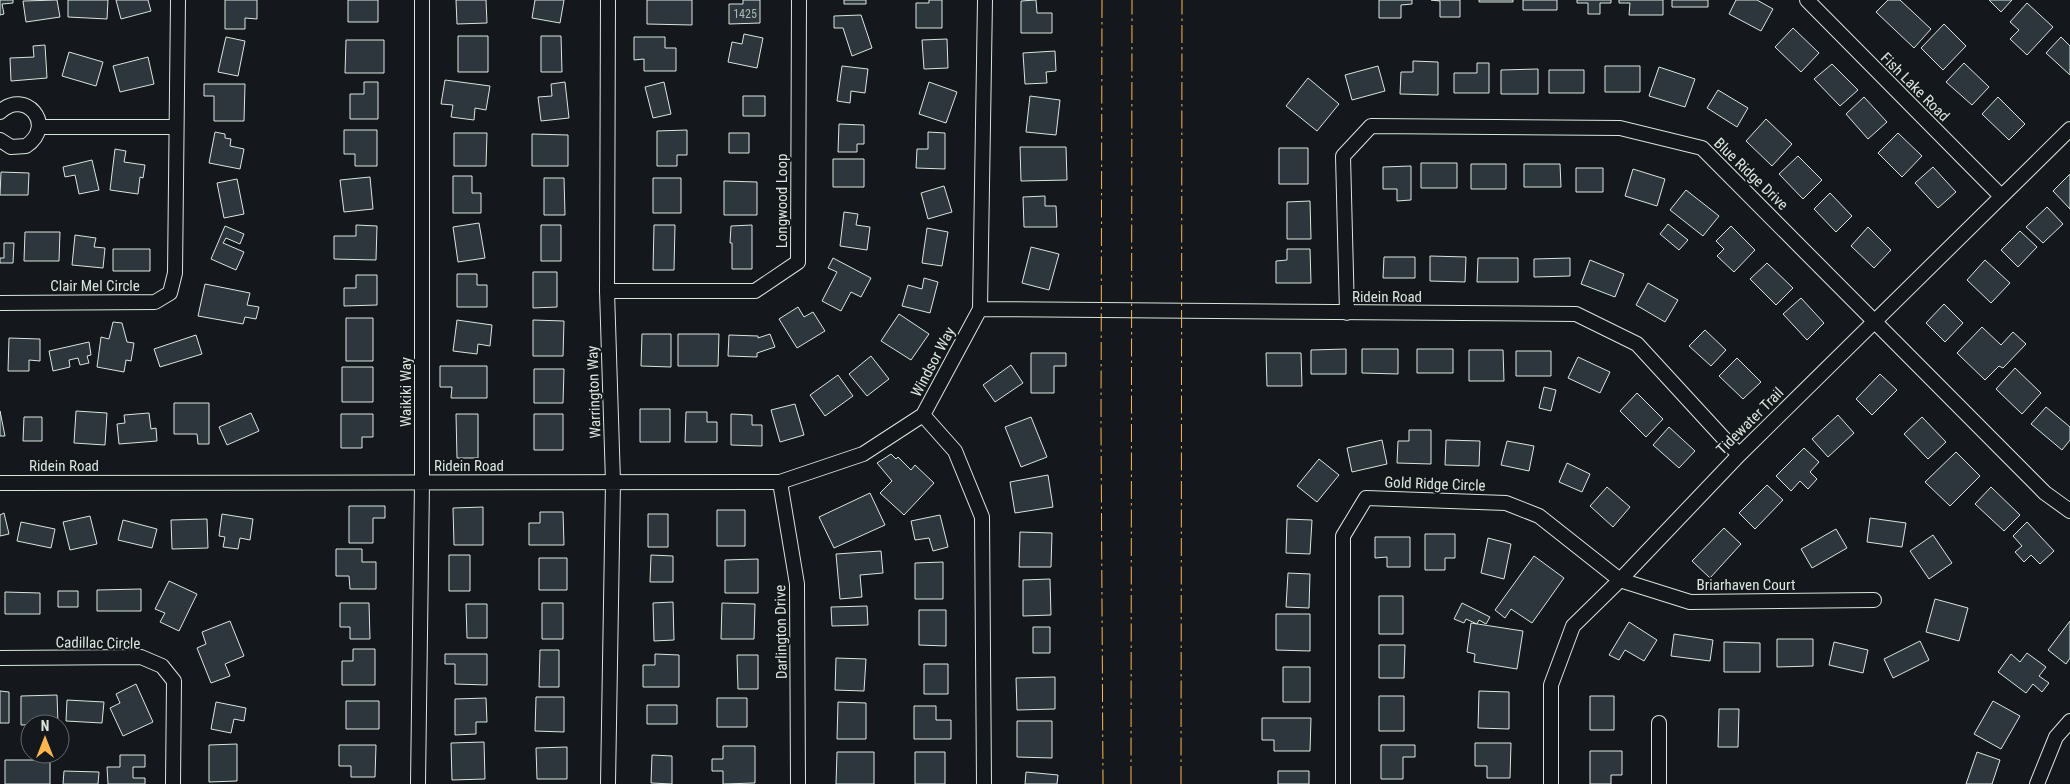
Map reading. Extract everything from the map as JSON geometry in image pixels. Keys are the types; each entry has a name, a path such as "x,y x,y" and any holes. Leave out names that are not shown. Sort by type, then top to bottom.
{"street":[{"name":"Clair Mel Circle","path":"0,302 155,302 170,293 176,274 178,0"},
{"name":"Waikiki Way","path":"418,784 422,483 422,0"},
{"name":"Warrington Way","path":"608,0 607,291 612,482 608,784"},
{"name":"Longwood Loop","path":"607,291 755,291 798,262 799,0"},
{"name":"Windsor Way","path":"984,784 982,517 955,451 923,415 980,309 985,0"},
{"name":"Fish Lake Road","path":"1807,0 2001,196"},
{"path":"0,112 12,104 26,106 36,114 40,127 37,136 26,146 11,147 0,140"},
{"name":"Blue Ridge Drive","path":"1347,313 1343,156 1371,126 1620,128 1702,148 2045,493 2070,511"},
{"path":"40,127 176,127"},
{"name":"Tidewater Trail","path":"1551,784 1551,685 1573,626 1620,580 1739,455 2070,129"},
{"name":"Ridein Road","path":"980,309 1576,314 1637,344 1739,455"},
{"name":"Ridein Road","path":"0,482 780,482 863,454 923,415"},
{"name":"Darlington Drive","path":"780,482 797,584 798,784"},
{"name":"Gold Ridge Circle","path":"1343,784 1343,536 1366,498 1506,503 1539,516 1620,580"},
{"name":"Briarhaven Court","path":"1620,580 1690,602 1874,600"},
{"name":"Cadillac Circle","path":"0,658 141,657 162,666 174,680 173,784"},
{"path":"2037,784 2056,737 2070,721"},
{"path":"1659,723 1659,784"}],"building":[{"path":"0,0 13,0 13,3 2,4 4,14 0,15"},
{"path":"57,0 60,17 26,22 23,1"},
{"path":"68,0 108,0 107,19 68,17"},
{"path":"116,0 148,0 151,11 121,19"},
{"path":"225,0 257,0 257,19 245,18 245,29 225,29"},
{"path":"348,0 378,0 378,22 348,22"},
{"path":"456,0 486,0 487,23 457,24"},
{"path":"535,0 564,0 560,23 532,18"},
{"path":"647,0 692,0 692,25 647,24"},
{"path":"743,0 760,0 760,23 729,24 729,4 743,4"},
{"path":"844,0 866,0 866,4 844,4"},
{"path":"929,0 942,0 942,28 916,28 916,3 929,3"},
{"path":"1036,0 1037,13 1052,13 1052,33 1021,33 1021,1"},
{"path":"1379,0 1412,0 1412,4 1401,5 1401,18 1379,18"},
{"path":"1431,0 1460,0 1460,17 1440,17 1440,1"},
{"path":"1479,0 1513,0 1513,2 1479,2"},
{"path":"1523,0 1557,0 1557,10 1523,10"},
{"path":"1577,0 1611,0 1611,3 1600,3 1600,14 1588,14 1588,3 1577,3"},
{"path":"1619,0 1663,0 1663,15 1629,15 1630,3 1619,3"},
{"path":"1672,0 1708,0 1708,7 1672,7"},
{"path":"1736,0 1757,0 1773,9 1761,31 1729,14"},
{"path":"1888,0 1900,0 1931,29 1914,48 1876,12"},
{"path":"1989,0 2012,0 2001,12"},
{"path":"2027,3 2053,27 2027,55 2010,39 2019,30 2010,22"},
{"path":"861,15 872,48 852,56 843,28 834,28 834,16"},
{"path":"1944,24 1966,46 1943,70 1921,48"},
{"path":"1793,28 1819,53 1801,72 1775,47"},
{"path":"744,34 763,38 757,68 728,62 732,42 742,44"},
{"path":"458,36 488,36 488,72 458,72"},
{"path":"541,36 561,36 562,72 541,72"},
{"path":"226,37 245,41 238,76 218,72"},
{"path":"634,37 665,37 665,48 676,48 676,71 644,71 644,59 634,60"},
{"path":"2061,37 2070,46 2070,75 2046,53"},
{"path":"947,39 948,68 924,69 922,40"},
{"path":"346,40 384,40 384,73 345,73"},
{"path":"45,45 47,78 11,81 10,58 34,57 33,46"},
{"path":"1055,51 1056,71 1046,72 1047,83 1025,84 1023,53"},
{"path":"69,52 103,62 96,86 62,76"},
{"path":"148,57 154,84 120,92 113,66"},
{"path":"1413,61 1438,62 1438,95 1400,94 1401,72 1413,72"},
{"path":"1477,63 1489,63 1489,93 1454,93 1454,73 1477,73"},
{"path":"1964,63 1989,87 1972,105 1946,82"},
{"path":"1832,64 1858,90 1840,106 1814,79"},
{"path":"842,66 868,69 865,93 851,91 850,103 837,101"},
{"path":"1378,66 1385,91 1352,100 1345,75"},
{"path":"1605,66 1640,66 1640,92 1605,92"},
{"path":"1659,67 1695,79 1685,107 1649,96"},
{"path":"1538,69 1538,94 1501,94 1501,70"},
{"path":"1549,70 1584,70 1584,93 1549,93"},
{"path":"1308,78 1339,104 1317,131 1286,106"},
{"path":"445,80 490,86 486,110 475,108 474,120 451,117 453,105 441,104"},
{"path":"364,82 378,82 378,119 350,119 350,94 364,94"},
{"path":"565,82 569,118 541,121 538,97 552,96 551,84"},
{"path":"664,82 671,114 653,118 645,87"},
{"path":"929,82 957,92 946,123 919,114"},
{"path":"204,84 245,84 244,121 214,121 214,96 204,96"},
{"path":"1718,90 1748,108 1737,127 1707,108"},
{"path":"743,96 765,96 765,116 743,116"},
{"path":"1030,96 1060,100 1056,135 1026,132"},
{"path":"1864,97 1887,122 1868,139 1846,114"},
{"path":"1998,97 2025,124 2009,140 1982,114"},
{"path":"1766,119 1792,144 1772,166 1746,141"},
{"path":"839,124 864,125 864,144 857,144 857,152 838,152"},
{"path":"344,130 377,130 377,166 355,166 355,154 344,154"},
{"path":"687,130 687,155 677,155 677,166 657,166 657,131"},
{"path":"215,132 225,134 225,138 231,139 230,146 244,149 240,169 209,163"},
{"path":"928,132 945,133 945,169 916,168 917,149 928,149"},
{"path":"454,133 487,133 486,166 454,166"},
{"path":"729,133 749,133 749,153 729,153"},
{"path":"1898,133 1922,156 1902,177 1878,153"},
{"path":"532,134 568,135 568,166 532,166"},
{"path":"1020,147 1066,147 1067,180 1021,181"},
{"path":"1279,148 1308,148 1308,184 1279,184"},
{"path":"115,149 126,151 124,162 145,165 143,178 140,177 138,194 110,190"},
{"path":"1798,156 1822,180 1803,199 1779,174"},
{"path":"833,159 864,159 864,187 833,187"},
{"path":"92,160 99,190 79,194 75,175 65,177 63,167"},
{"path":"1421,163 1457,163 1457,188 1421,188"},
{"path":"1471,164 1506,164 1506,189 1471,189"},
{"path":"1524,164 1560,164 1561,187 1524,187"},
{"path":"1411,166 1411,200 1397,201 1397,189 1383,189 1383,167"},
{"path":"1933,167 1956,192 1938,208 1915,183"},
{"path":"1576,168 1603,168 1603,192 1576,192"},
{"path":"1633,169 1665,179 1657,206 1625,196"},
{"path":"1,172 29,173 28,195 0,195"},
{"path":"2070,174 2070,209 2053,191"},
{"path":"453,176 472,176 472,193 481,193 481,213 453,213"},
{"path":"370,177 373,209 344,212 340,180"},
{"path":"544,178 564,178 565,215 544,215"},
{"path":"653,178 681,178 681,213 653,213"},
{"path":"237,179 244,214 224,218 217,183"},
{"path":"724,181 757,182 757,215 724,215"},
{"path":"944,186 952,212 928,219 921,193"},
{"path":"1686,190 1719,216 1703,236 1670,210"},
{"path":"1830,193 1852,216 1836,232 1814,209"},
{"path":"1045,196 1045,206 1056,206 1057,227 1024,227 1023,197"},
{"path":"1310,201 1311,239 1287,239 1287,202"},
{"path":"2047,207 2063,224 2043,243 2026,227"},
{"path":"844,212 858,214 856,225 870,227 867,250 840,246"},
{"path":"479,223 485,258 458,262 453,227"},
{"path":"1668,224 1688,240 1679,250 1660,234"},
{"path":"356,225 377,226 376,260 334,259 334,236 356,236"},
{"path":"541,225 561,225 561,261 541,261"},
{"path":"654,225 675,225 674,270 653,270"},
{"path":"752,225 752,269 732,269 731,226"},
{"path":"225,226 244,234 240,244 226,238 223,243 244,252 236,270 211,259"},
{"path":"1731,226 1755,250 1734,272 1717,256 1724,249 1716,241"},
{"path":"1868,227 1891,250 1874,268 1851,246"},
{"path":"927,228 948,232 942,266 922,263"},
{"path":"2020,231 2037,247 2018,267 2001,250"},
{"path":"25,232 60,232 59,261 24,261"},
{"path":"75,235 96,238 94,247 105,248 103,268 72,265"},
{"path":"4,243 14,243 13,263 0,263 0,258 4,258"},
{"path":"1031,247 1059,254 1049,290 1022,283"},
{"path":"113,249 150,249 150,271 113,271"},
{"path":"1287,249 1310,249 1311,283 1276,283 1276,261 1287,260"},
{"path":"1430,256 1466,257 1465,282 1430,281"},
{"path":"1384,257 1415,257 1415,278 1383,278"},
{"path":"833,258 871,278 861,297 851,292 841,311 822,301 837,272 828,268"},
{"path":"1478,258 1518,258 1518,282 1477,282"},
{"path":"1570,258 1570,276 1534,277 1534,259"},
{"path":"1590,260 1624,274 1615,297 1581,284"},
{"path":"1985,260 2010,283 1991,303 1967,280"},
{"path":"1767,263 1793,288 1776,305 1750,279"},
{"path":"533,272 557,272 557,307 533,308"},
{"path":"457,274 477,274 477,285 487,285 487,307 457,307"},
{"path":"356,275 377,275 377,305 344,306 344,288 356,288"},
{"path":"924,278 938,282 930,313 902,306 908,285 922,289"},
{"path":"1648,283 1678,300 1665,322 1636,305"},
{"path":"205,284 250,293 247,305 259,307 256,319 245,317 243,324 198,316"},
{"path":"1801,298 1824,323 1807,340 1783,314"},
{"path":"1944,304 1963,323 1945,342 1926,323"},
{"path":"798,307 804,317 813,312 825,331 797,348 779,319"},
{"path":"899,314 929,334 911,360 881,341"},
{"path":"346,318 373,318 373,361 346,361"},
{"path":"457,320 492,325 490,346 478,344 477,354 453,351"},
{"path":"533,320 564,321 563,356 533,356"},
{"path":"113,322 122,323 127,342 134,343 131,361 126,360 124,372 97,367 101,337 109,339"},
{"path":"1982,327 2001,345 2013,332 2026,344 2003,368 1999,366 1985,380 1957,353"},
{"path":"1705,330 1726,350 1711,366 1689,346"},
{"path":"642,334 671,334 671,367 641,366"},
{"path":"678,334 719,334 718,366 678,366"},
{"path":"770,334 775,347 757,353 757,357 728,356 729,335 758,336 758,338"},
{"path":"196,335 202,354 160,367 154,349"},
{"path":"9,338 40,339 40,361 29,360 29,371 8,371"},
{"path":"89,342 91,355 87,356 89,363 80,365 78,358 69,360 70,367 53,371 49,351"},
{"path":"1346,349 1346,374 1311,374 1311,350"},
{"path":"1362,349 1398,349 1398,374 1362,373"},
{"path":"1417,349 1453,349 1453,373 1417,373"},
{"path":"1469,350 1503,350 1504,381 1469,381"},
{"path":"1516,351 1551,351 1551,376 1516,376"},
{"path":"1031,353 1066,353 1066,366 1054,366 1054,393 1031,393"},
{"path":"1266,353 1301,353 1302,386 1267,386"},
{"path":"871,356 889,379 867,396 849,374"},
{"path":"1578,357 1610,372 1600,393 1568,378"},
{"path":"1737,358 1761,382 1743,399 1719,376"},
{"path":"1011,365 1023,383 995,402 983,385"},
{"path":"440,366 487,366 487,398 451,398 452,387 440,387"},
{"path":"342,367 373,367 373,402 342,402"},
{"path":"2015,368 2041,393 2022,414 1996,389"},
{"path":"534,369 564,369 563,403 534,403"},
{"path":"1880,374 1897,390 1872,415 1856,399"},
{"path":"838,375 853,396 825,416 810,395"},
{"path":"1544,387 1556,390 1551,411 1539,408"},
{"path":"1637,393 1663,419 1646,437 1620,411"},
{"path":"174,403 209,403 209,444 198,444 197,434 174,434"},
{"path":"795,404 804,435 780,442 771,410"},
{"path":"2046,407 2070,427 2070,440 2062,450 2031,424"},
{"path":"640,409 670,409 670,442 640,442"},
{"path":"0,411 5,436 0,436"},
{"path":"76,411 107,413 105,445 74,443"},
{"path":"686,412 707,412 707,422 717,422 717,442 685,442"},
{"path":"149,413 151,429 156,428 157,441 119,444 117,424 125,423 124,415"},
{"path":"251,413 259,431 227,445 219,427"},
{"path":"341,414 373,414 373,437 362,437 362,448 341,448"},
{"path":"456,414 478,414 478,458 457,458"},
{"path":"534,414 563,414 563,450 534,450"},
{"path":"731,414 752,415 752,425 762,425 762,446 731,445"},
{"path":"1838,415 1854,433 1828,457 1812,439"},
{"path":"24,417 42,417 42,441 23,441"},
{"path":"1031,417 1047,457 1021,467 1005,427"},
{"path":"1922,417 1946,442 1928,459 1904,434"},
{"path":"1669,427 1695,451 1679,468 1653,445"},
{"path":"1409,430 1431,430 1431,464 1397,463 1398,441 1409,441"},
{"path":"1382,440 1387,464 1352,472 1347,448"},
{"path":"1446,440 1480,441 1479,466 1445,465"},
{"path":"1507,441 1534,446 1529,471 1501,465"},
{"path":"1804,448 1819,462 1810,472 1817,479 1808,489 1800,481 1791,491 1776,476"},
{"path":"1956,452 1980,476 1950,506 1925,482"},
{"path":"891,454 896,459 898,457 911,470 915,465 934,483 904,515 880,493 892,481 877,463"},
{"path":"1319,459 1339,475 1317,502 1297,486"},
{"path":"1567,463 1590,474 1582,492 1559,482"},
{"path":"1048,475 1053,507 1015,513 1010,482"},
{"path":"1767,485 1783,500 1755,529 1739,513"},
{"path":"1607,487 1630,507 1613,527 1590,506"},
{"path":"1991,487 2020,515 2004,531 1975,504"},
{"path":"870,493 885,525 834,548 819,517"},
{"path":"349,506 385,506 385,518 373,518 373,543 349,543"},
{"path":"483,507 483,545 454,545 453,508"},
{"path":"717,510 745,510 745,546 717,546"},
{"path":"540,512 563,512 564,545 529,545 529,523 540,523"},
{"path":"4,513 9,534 0,536 0,515"},
{"path":"222,514 253,519 250,540 240,538 238,549 223,547 225,537 219,536"},
{"path":"648,514 668,514 668,547 648,547"},
{"path":"940,515 948,547 933,551 929,538 915,540 911,521"},
{"path":"90,516 97,544 70,550 63,522"},
{"path":"1870,518 1906,523 1902,547 1867,542"},
{"path":"207,519 208,548 172,549 171,520"},
{"path":"1287,519 1312,520 1310,554 1286,553"},
{"path":"123,520 157,529 152,548 118,540"},
{"path":"21,522 55,529 51,548 17,541"},
{"path":"2027,522 2054,551 2040,564 2031,555 2024,562 2015,552 2022,546 2013,536"},
{"path":"1724,528 1741,544 1710,578 1692,561"},
{"path":"1836,529 1847,548 1812,568 1801,549"},
{"path":"1020,532 1052,533 1051,567 1019,567"},
{"path":"1425,534 1455,534 1455,558 1445,558 1445,570 1425,570"},
{"path":"1933,535 1952,563 1929,579 1910,551"},
{"path":"1375,537 1410,537 1410,567 1387,567 1387,557 1375,558"},
{"path":"1488,538 1511,544 1504,579 1481,573"},
{"path":"336,549 362,549 362,562 376,562 376,589 350,589 349,576 336,576"},
{"path":"881,551 883,573 860,575 862,597 840,599 836,554"},
{"path":"449,555 470,555 470,591 449,591"},
{"path":"651,555 673,556 673,582 650,582"},
{"path":"1534,556 1564,578 1532,623 1511,609 1505,618 1495,610"},
{"path":"539,558 567,558 567,590 539,590"},
{"path":"758,559 758,593 725,593 725,560"},
{"path":"943,562 943,599 915,599 915,563"},
{"path":"1288,573 1310,574 1309,608 1286,607"},
{"path":"1050,579 1051,615 1023,616 1023,580"},
{"path":"169,581 197,594 179,631 160,622 165,613 155,609"},
{"path":"141,589 141,611 97,611 97,590"},
{"path":"58,591 78,591 78,607 58,607"},
{"path":"5,592 40,593 40,614 5,614"},
{"path":"1379,596 1403,596 1403,634 1379,634"},
{"path":"1935,599 1968,608 1959,641 1926,632"},
{"path":"673,602 674,640 654,641 653,603"},
{"path":"340,603 369,603 370,639 350,639 350,627 340,627"},
{"path":"542,603 563,603 563,639 542,639"},
{"path":"722,603 755,604 754,639 721,639"},
{"path":"1462,603 1490,617 1486,624 1479,620 1477,624 1466,619 1464,623 1454,619"},
{"path":"466,604 487,604 487,638 467,638"},
{"path":"867,606 868,625 832,626 831,607"},
{"path":"919,610 946,610 946,646 919,645"},
{"path":"1276,614 1310,614 1310,651 1276,650"},
{"path":"230,621 244,656 225,664 230,676 211,683 197,648 206,644 202,632"},
{"path":"2070,621 2070,658 2066,664 2048,650"},
{"path":"1629,622 1657,640 1644,661 1625,650 1619,660 1609,655"},
{"path":"1471,623 1523,631 1517,669 1474,662 1475,654 1467,652"},
{"path":"1033,627 1050,627 1050,653 1033,653"},
{"path":"1674,634 1713,640 1710,661 1671,656"},
{"path":"1777,639 1813,639 1813,666 1777,667"},
{"path":"1920,641 1929,660 1893,678 1884,659"},
{"path":"1724,642 1760,643 1760,672 1724,672"},
{"path":"1834,642 1868,650 1863,673 1829,665"},
{"path":"1379,645 1405,645 1404,678 1379,678"},
{"path":"353,649 375,649 375,685 342,685 342,661 353,661"},
{"path":"540,650 559,650 559,687 539,687"},
{"path":"2027,653 2046,667 2039,676 2049,683 2042,692 2033,684 2026,693 1998,672 2011,654 2020,662"},
{"path":"445,654 487,654 487,685 455,684 455,664 445,664"},
{"path":"655,654 679,655 679,687 643,687 643,665 655,665"},
{"path":"737,655 758,655 758,689 738,689"},
{"path":"836,658 866,659 864,691 835,690"},
{"path":"924,664 948,664 948,694 924,694"},
{"path":"1283,667 1310,667 1310,702 1283,702"},
{"path":"1055,677 1055,709 1017,710 1016,678"},
{"path":"136,684 153,722 123,736 110,708 120,703 116,694"},
{"path":"0,691 9,692 9,723 0,723"},
{"path":"1479,691 1509,692 1509,729 1478,728"},
{"path":"57,695 58,714 21,714 21,696"},
{"path":"1379,696 1404,696 1404,731 1379,731"},
{"path":"1590,696 1614,696 1614,730 1590,730"},
{"path":"536,697 564,697 564,732 535,731"},
{"path":"486,698 487,722 476,722 476,734 455,735 455,699"},
{"path":"717,698 747,698 747,727 717,727"},
{"path":"67,700 104,702 102,723 70,721 70,714 66,714"},
{"path":"346,701 379,701 379,729 346,729"},
{"path":"1993,701 2020,716 2001,749 1974,734"},
{"path":"216,702 246,708 244,721 234,719 231,733 211,729"},
{"path":"838,702 866,703 866,739 837,739"},
{"path":"647,705 677,705 677,724 647,724"},
{"path":"914,706 936,706 936,720 951,720 951,739 914,739"},
{"path":"1719,709 1739,709 1738,747 1718,747"},
{"path":"1262,718 1311,718 1310,751 1274,751 1274,740 1262,740"},
{"path":"1017,721 1052,721 1052,758 1017,757"},
{"path":"484,742 485,779 452,780 451,743"},
{"path":"1475,743 1511,743 1510,778 1487,778 1487,766 1475,766"},
{"path":"237,744 237,781 209,782 209,745"},
{"path":"339,745 376,745 375,777 351,777 351,766 339,766"},
{"path":"1381,745 1415,745 1415,757 1403,757 1403,779 1381,779"},
{"path":"723,746 755,746 755,783 723,784 723,771 712,771 712,759 723,759"},
{"path":"567,747 567,779 537,779 536,748"},
{"path":"1590,751 1622,751 1622,775 1611,775 1611,784 1590,784"},
{"path":"837,752 874,752 874,784 836,784"},
{"path":"915,752 945,752 945,784 915,784"},
{"path":"1977,752 2000,760 1992,784 1966,784"},
{"path":"120,755 145,755 145,767 133,767 133,778 145,778 145,784 108,784 107,767 120,767"},
{"path":"652,755 672,756 672,784 651,783"},
{"path":"5,760 20,760 20,764 50,764 50,784 5,784"},
{"path":"64,771 99,772 98,784 63,784"},
{"path":"1278,771 1309,771 1309,784 1278,784"},
{"path":"1026,772 1058,775 1057,784 1025,784"}],"power":[{"path":"1102,0 1101,425 1103,784"},
{"path":"1131,784 1132,0"},
{"path":"1181,784 1182,0"}]}
